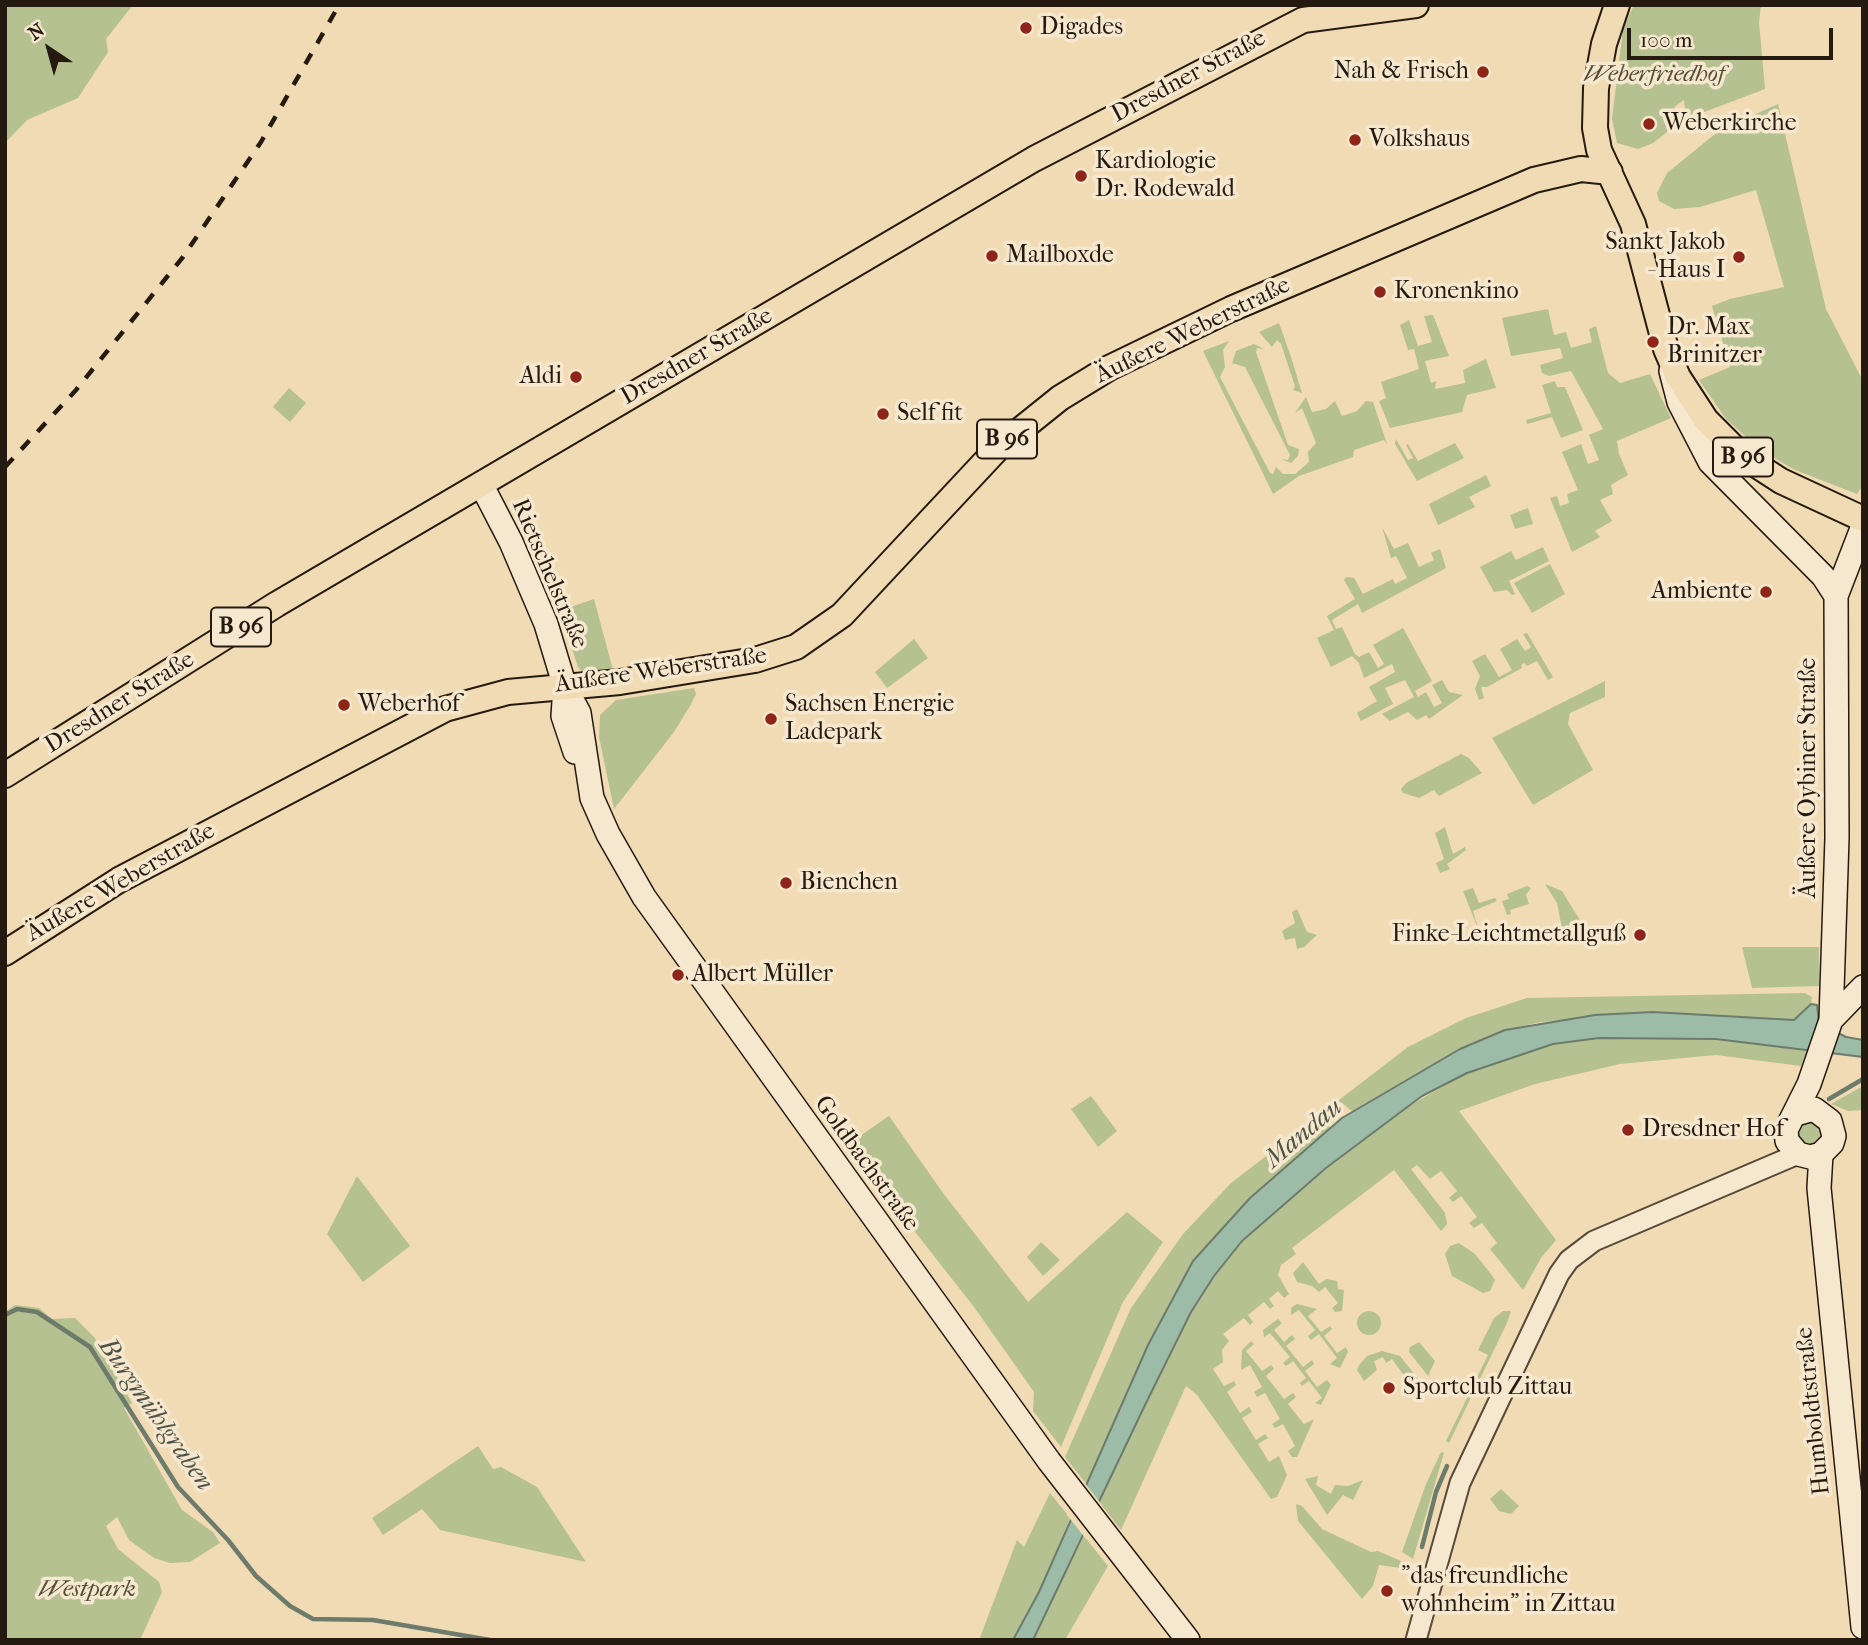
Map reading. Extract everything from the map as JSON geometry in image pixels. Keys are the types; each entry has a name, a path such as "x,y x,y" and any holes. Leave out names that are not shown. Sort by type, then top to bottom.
{"main road":[{"name":"Dresdner Straße","path":"5,775 277,604 1034,159 1303,20 1416,5"},
{"name":"B 96","path":"1617,5 1604,44 1594,114 1599,150 1636,235 1666,349 1678,377 1706,420 1741,455 1781,481 1863,519"},
{"name":"Äußere Weberstraße","path":"5,953 119,880 424,718 483,697 620,682 754,660 796,647 842,615 999,447 1060,398 1109,368 1231,309 1534,180 1581,169 1609,172"},
{"path":"1666,349 1679,402 1710,462 1823,576 1836,596"},
{"name":"Rietschelstraße","path":"481,484 532,589 565,687"},
{"name":"Äußere Oybiner Straße","path":"1796,1114 1840,1008 1836,596 1863,526"},
{"name":"Goldbachstraße","path":"565,687 579,713 592,798 614,845 652,909 1057,1472 1188,1640"},
{"path":"1809,1084 1819,1111 1830,1121 1834,1136 1832,1143 1803,1151 1787,1124 1796,1114 1808,1109 1819,1111"},
{"name":"Humboldtstraße","path":"1803,1151 1819,1188 1863,1627"}],"street":[{"path":"1416,1640 1460,1483 1564,1267 1594,1241 1803,1151"}],"green space":[{"path":"5,5 133,5 106,39 108,52 78,98 27,120 5,143"},
{"name":"Weberfriedhof","path":"1634,5 1761,5 1759,22 1765,89 1686,119 1684,100 1674,107 1679,113 1676,125 1653,143 1638,149 1617,143 1612,119 1623,29"},
{"path":"1778,104 1826,309 1863,381 1863,485 1857,494 1795,470 1762,451 1726,419 1699,380 1730,367 1712,306 1730,299 1784,287 1756,190 1700,207 1674,209 1659,201 1657,193 1667,173 1720,130"},
{"path":"1548,309 1554,335 1566,332 1571,348 1592,342 1589,329 1596,326 1608,373 1620,383 1650,374 1671,418 1617,441 1628,475 1611,485 1613,494 1600,500 1612,521 1595,531 1600,537 1572,552 1550,498 1557,496 1560,506 1569,503 1567,494 1578,490 1562,452 1581,444 1588,464 1599,460 1589,435 1603,429 1571,371 1549,376 1542,373 1540,365 1563,358 1560,348 1511,356 1502,318"},
{"path":"1433,315 1449,356 1425,361 1431,383 1436,381 1435,389 1465,383 1463,370 1486,359 1496,388 1467,395 1462,412 1390,428 1379,401 1386,398 1381,382 1419,369 1414,349 1408,350 1400,325 1409,320 1418,346 1432,342 1424,316"},
{"path":"1279,323 1302,393 1293,390 1295,386 1281,344 1277,340 1272,347 1259,332"},
{"path":"1229,341 1223,350 1225,367 1220,377 1270,473 1273,474 1276,467 1283,474 1295,474 1309,462 1308,452 1316,443 1302,408 1295,413 1306,397 1312,412 1326,409 1335,401 1342,416 1357,411 1366,401 1373,402 1387,444 1384,440 1354,450 1353,457 1299,476 1273,494 1203,351"},
{"path":"1254,344 1264,349 1257,348 1256,352 1288,445 1299,449 1298,456 1291,463 1281,459 1288,460 1290,455 1245,367 1232,363 1236,351"},
{"path":"1555,381 1557,387 1565,387 1583,430 1561,438 1552,417 1527,424 1526,420 1551,413 1542,385"},
{"path":"289,388 306,403 290,422 273,407"},
{"path":"1396,439 1408,460 1413,458 1406,445 1408,444 1418,461 1455,443 1464,458 1417,481 1395,444"},
{"path":"1486,475 1491,486 1469,497 1475,507 1438,525 1429,504"},
{"path":"1528,508 1533,524 1515,529 1510,515"},
{"path":"1382,527 1394,549 1408,543 1419,567 1434,560 1431,553 1440,549 1446,568 1362,613 1358,604 1332,620 1336,629 1342,627 1355,654 1359,657 1369,652 1378,668 1384,664 1373,645 1403,628 1432,681 1415,691 1418,697 1426,692 1434,707 1442,703 1432,685 1442,680 1449,692 1463,695 1429,719 1426,715 1417,720 1408,712 1390,721 1382,714 1414,697 1405,680 1385,688 1393,704 1361,721 1357,713 1377,701 1369,687 1395,672 1392,664 1364,678 1359,663 1352,656 1331,667 1317,638 1334,630 1327,616 1355,599 1344,580 1346,577 1354,578 1363,594 1393,579 1395,584 1407,578 1396,556 1391,558"},
{"path":"1543,547 1549,561 1509,581 1515,594 1512,595 1507,590 1494,592 1480,567 1511,551 1516,560"},
{"path":"1550,564 1565,594 1532,613 1514,583"},
{"path":"594,599 613,670 583,673 578,667 559,611"},
{"path":"1527,633 1553,677 1548,680 1537,661 1527,666 1524,663 1522,668 1487,687 1481,687 1484,698 1479,700 1475,689 1480,676 1472,661 1485,654 1499,677 1512,670 1500,649 1517,639 1525,651 1531,647 1523,634"},
{"path":"914,639 928,658 887,688 875,672"},
{"path":"1605,681 1605,697 1570,713 1568,724 1593,770 1533,805 1492,738"},
{"path":"694,688 696,694 674,732 614,809 599,737 600,715 616,700"},
{"path":"1461,754 1469,758 1482,773 1439,796 1434,790 1419,798 1403,793 1401,789 1406,783"},
{"path":"1445,827 1453,854 1465,847 1466,850 1447,864 1450,869 1440,873 1436,863 1444,859 1435,833"},
{"path":"1545,884 1562,891 1583,925 1577,936 1564,938 1557,903"},
{"path":"1527,886 1531,888 1526,895 1529,904 1510,910 1511,914 1507,915 1502,901 1509,899 1507,894"},
{"path":"1473,888 1479,903 1495,898 1497,901 1473,911 1479,931 1463,891"},
{"path":"1297,909 1307,932 1317,935 1304,947 1297,949 1295,938 1285,940 1282,931 1295,923 1292,912"},
{"path":"1742,947 1819,947 1819,986 1752,988"},
{"path":"1805,993 1812,997 1811,1004 1794,1020 1653,1012 1541,1022 1505,1030 1460,1049 1354,1113 1341,1102 1330,1111 1327,1120 1331,1131 1250,1198 1193,1261 1148,1345 1087,1485 1065,1457 1131,1308 1183,1234 1231,1183 1408,1047 1466,1018 1527,998"},
{"path":"1652,1036 1716,1039 1807,1051 1801,1066 1716,1055 1620,1064 1535,1084 1459,1111 1556,1240 1541,1258 1523,1290 1490,1249 1497,1243 1482,1223 1474,1228 1469,1223 1477,1217 1461,1196 1453,1202 1449,1198 1457,1191 1441,1171 1430,1179 1417,1165 1411,1169 1445,1213 1447,1224 1441,1231 1394,1170 1292,1248 1296,1254 1281,1265 1278,1275 1289,1294 1284,1298 1278,1291 1269,1299 1274,1306 1270,1309 1264,1302 1248,1315 1253,1322 1250,1325 1244,1318 1223,1334 1229,1341 1222,1350 1223,1362 1213,1369 1224,1386 1234,1381 1236,1385 1227,1392 1240,1413 1249,1407 1252,1412 1242,1418 1256,1440 1265,1434 1268,1438 1258,1444 1269,1462 1279,1456 1287,1475 1277,1497 1271,1499 1197,1395 1186,1386 1121,1530 1099,1502 1146,1403 1191,1312 1214,1276 1242,1241 1268,1217 1273,1216 1276,1208 1405,1108 1467,1073 1553,1044 1599,1038"},
{"path":"1863,1086 1863,1110 1848,1111 1831,1104"},
{"path":"1091,1096 1117,1131 1098,1147 1071,1109"},
{"path":"889,1116 943,1193 1028,1302 1127,1212 1163,1242 1123,1302 1061,1447 1033,1411 1034,1392 974,1307 847,1145"},
{"path":"1809,1119 1823,1129 1822,1138 1812,1147 1800,1143 1796,1130"},
{"path":"357,1176 410,1246 363,1282 327,1234"},
{"path":"1041,1242 1060,1260 1043,1276 1027,1257"},
{"path":"1459,1243 1475,1254 1495,1280 1490,1291 1483,1293 1452,1276 1445,1254 1450,1246"},
{"path":"1303,1262 1319,1284 1326,1279 1337,1281 1338,1289 1344,1290 1342,1311 1335,1312 1332,1308 1338,1303 1325,1287 1319,1292 1312,1286 1297,1282 1293,1273"},
{"path":"1297,1304 1317,1309 1308,1316 1321,1332 1330,1326 1332,1329 1324,1336 1337,1353 1346,1347 1348,1352 1340,1368 1330,1364 1337,1358 1319,1334 1311,1340 1308,1336 1315,1330 1299,1310 1291,1315 1291,1308"},
{"name":"Westpark","path":"15,1305 39,1308 52,1319 75,1318 95,1338 132,1403 124,1408 182,1510 213,1532 220,1543 190,1562 170,1563 154,1558 129,1540 117,1517 106,1526 118,1549 159,1582 162,1592 140,1640 5,1640 5,1312"},
{"path":"1369,1311 1377,1315 1381,1323 1377,1331 1369,1335 1361,1331 1357,1323 1361,1315"},
{"path":"1503,1311 1511,1311 1507,1323 1449,1443 1446,1441 1488,1355 1478,1350 1494,1318"},
{"path":"1278,1319 1282,1323 1274,1330 1284,1342 1292,1335 1295,1339 1286,1346 1303,1367 1312,1360 1314,1364 1305,1371 1317,1387 1327,1380 1331,1385 1321,1405 1315,1403 1322,1398 1309,1381 1302,1386 1300,1383 1306,1378 1293,1361 1286,1366 1283,1363 1290,1357 1270,1333 1264,1337 1263,1330"},
{"path":"1251,1341 1254,1344 1246,1351 1262,1371 1271,1365 1274,1369 1266,1376 1284,1399 1293,1393 1296,1397 1288,1404 1304,1424 1314,1419 1297,1457 1292,1457 1288,1451 1295,1446 1283,1424 1275,1428 1272,1424 1280,1419 1265,1393 1257,1397 1254,1392 1262,1387 1250,1365 1241,1370 1242,1350"},
{"path":"1419,1342 1435,1361 1428,1376 1409,1352 1410,1347"},
{"path":"1382,1351 1400,1356 1423,1385 1418,1395 1392,1359 1386,1363 1383,1357 1374,1361 1377,1370 1364,1381 1357,1370 1359,1365 1367,1356"},
{"path":"478,1446 493,1469 501,1467 537,1487 586,1562 440,1530 422,1509 383,1535 372,1518"},
{"path":"1441,1452 1444,1453 1413,1559 1402,1552 1426,1484"},
{"path":"1318,1476 1316,1485 1331,1494 1335,1485 1348,1486 1363,1480 1353,1500 1343,1495 1327,1515 1305,1479"},
{"path":"1501,1489 1519,1506 1511,1514 1499,1511 1490,1499"},
{"path":"1050,1493 1070,1518 1039,1592 1013,1640 979,1640 1017,1540 1024,1547"},
{"path":"1296,1504 1302,1506 1322,1529 1371,1552 1378,1551 1401,1561 1400,1568 1379,1565 1373,1586 1362,1599 1298,1521"},
{"path":"1084,1536 1108,1566 1065,1640 1033,1640"}],"shaded area":[{"path":"1811,1004 1817,1005 1819,1023 1846,1037 1863,1040 1863,1057 1716,1039 1599,1038 1553,1044 1467,1073 1422,1096 1326,1168 1242,1241 1214,1276 1191,1312 1033,1640 1013,1640 1039,1592 1148,1345 1193,1261 1250,1198 1342,1118 1460,1049 1505,1030 1595,1015 1653,1012 1794,1020"}],"pier":[{"path":"1084,1482 1102,1505 1086,1539 1067,1515"}],"waterway":[{"path":"1829,1099 1863,1079"},
{"name":"Burgmühlgraben","path":"5,1315 17,1309 37,1312 90,1347 178,1487 228,1540 256,1576 290,1606 313,1619 373,1620 490,1640"},
{"path":"1422,1547 1436,1492 1447,1466"}],"railway":[{"path":"5,467 76,390 183,257 261,142 339,5"}],"place":[{"name":"Digades","path":"1026,28"},
{"name":"Nah & Frisch","path":"1483,72"},
{"name":"Weberkirche","path":"1649,124"},
{"name":"Volkshaus","path":"1355,140"},
{"name":"Kardiologie Dr. Rodewald","path":"1081,176"},
{"name":"Mailboxde","path":"992,256"},
{"name":"Sankt Jakob - Haus I","path":"1739,257"},
{"name":"Kronenkino","path":"1380,292"},
{"name":"Dr. Max Brinitzer","path":"1653,342"},
{"name":"Aldi","path":"576,377"},
{"name":"Self fit","path":"883,414"},
{"name":"Ambiente","path":"1766,592"},
{"name":"Weberhof","path":"344,705"},
{"name":"Sachsen Energie Ladepark","path":"771,719"},
{"name":"Bienchen","path":"786,883"},
{"name":"Finke-Leichtmetallguß","path":"1640,935"},
{"name":"Albert Müller","path":"678,975"},
{"name":"Dresdner Hof","path":"1628,1130"},
{"name":"Sportclub Zittau","path":"1389,1388"},
{"name":"\"das freundliche wohnheim\" in Zittau","path":"1387,1591"}],"water label":[{"name":"Mandau","path":"1304,1134"}]}
